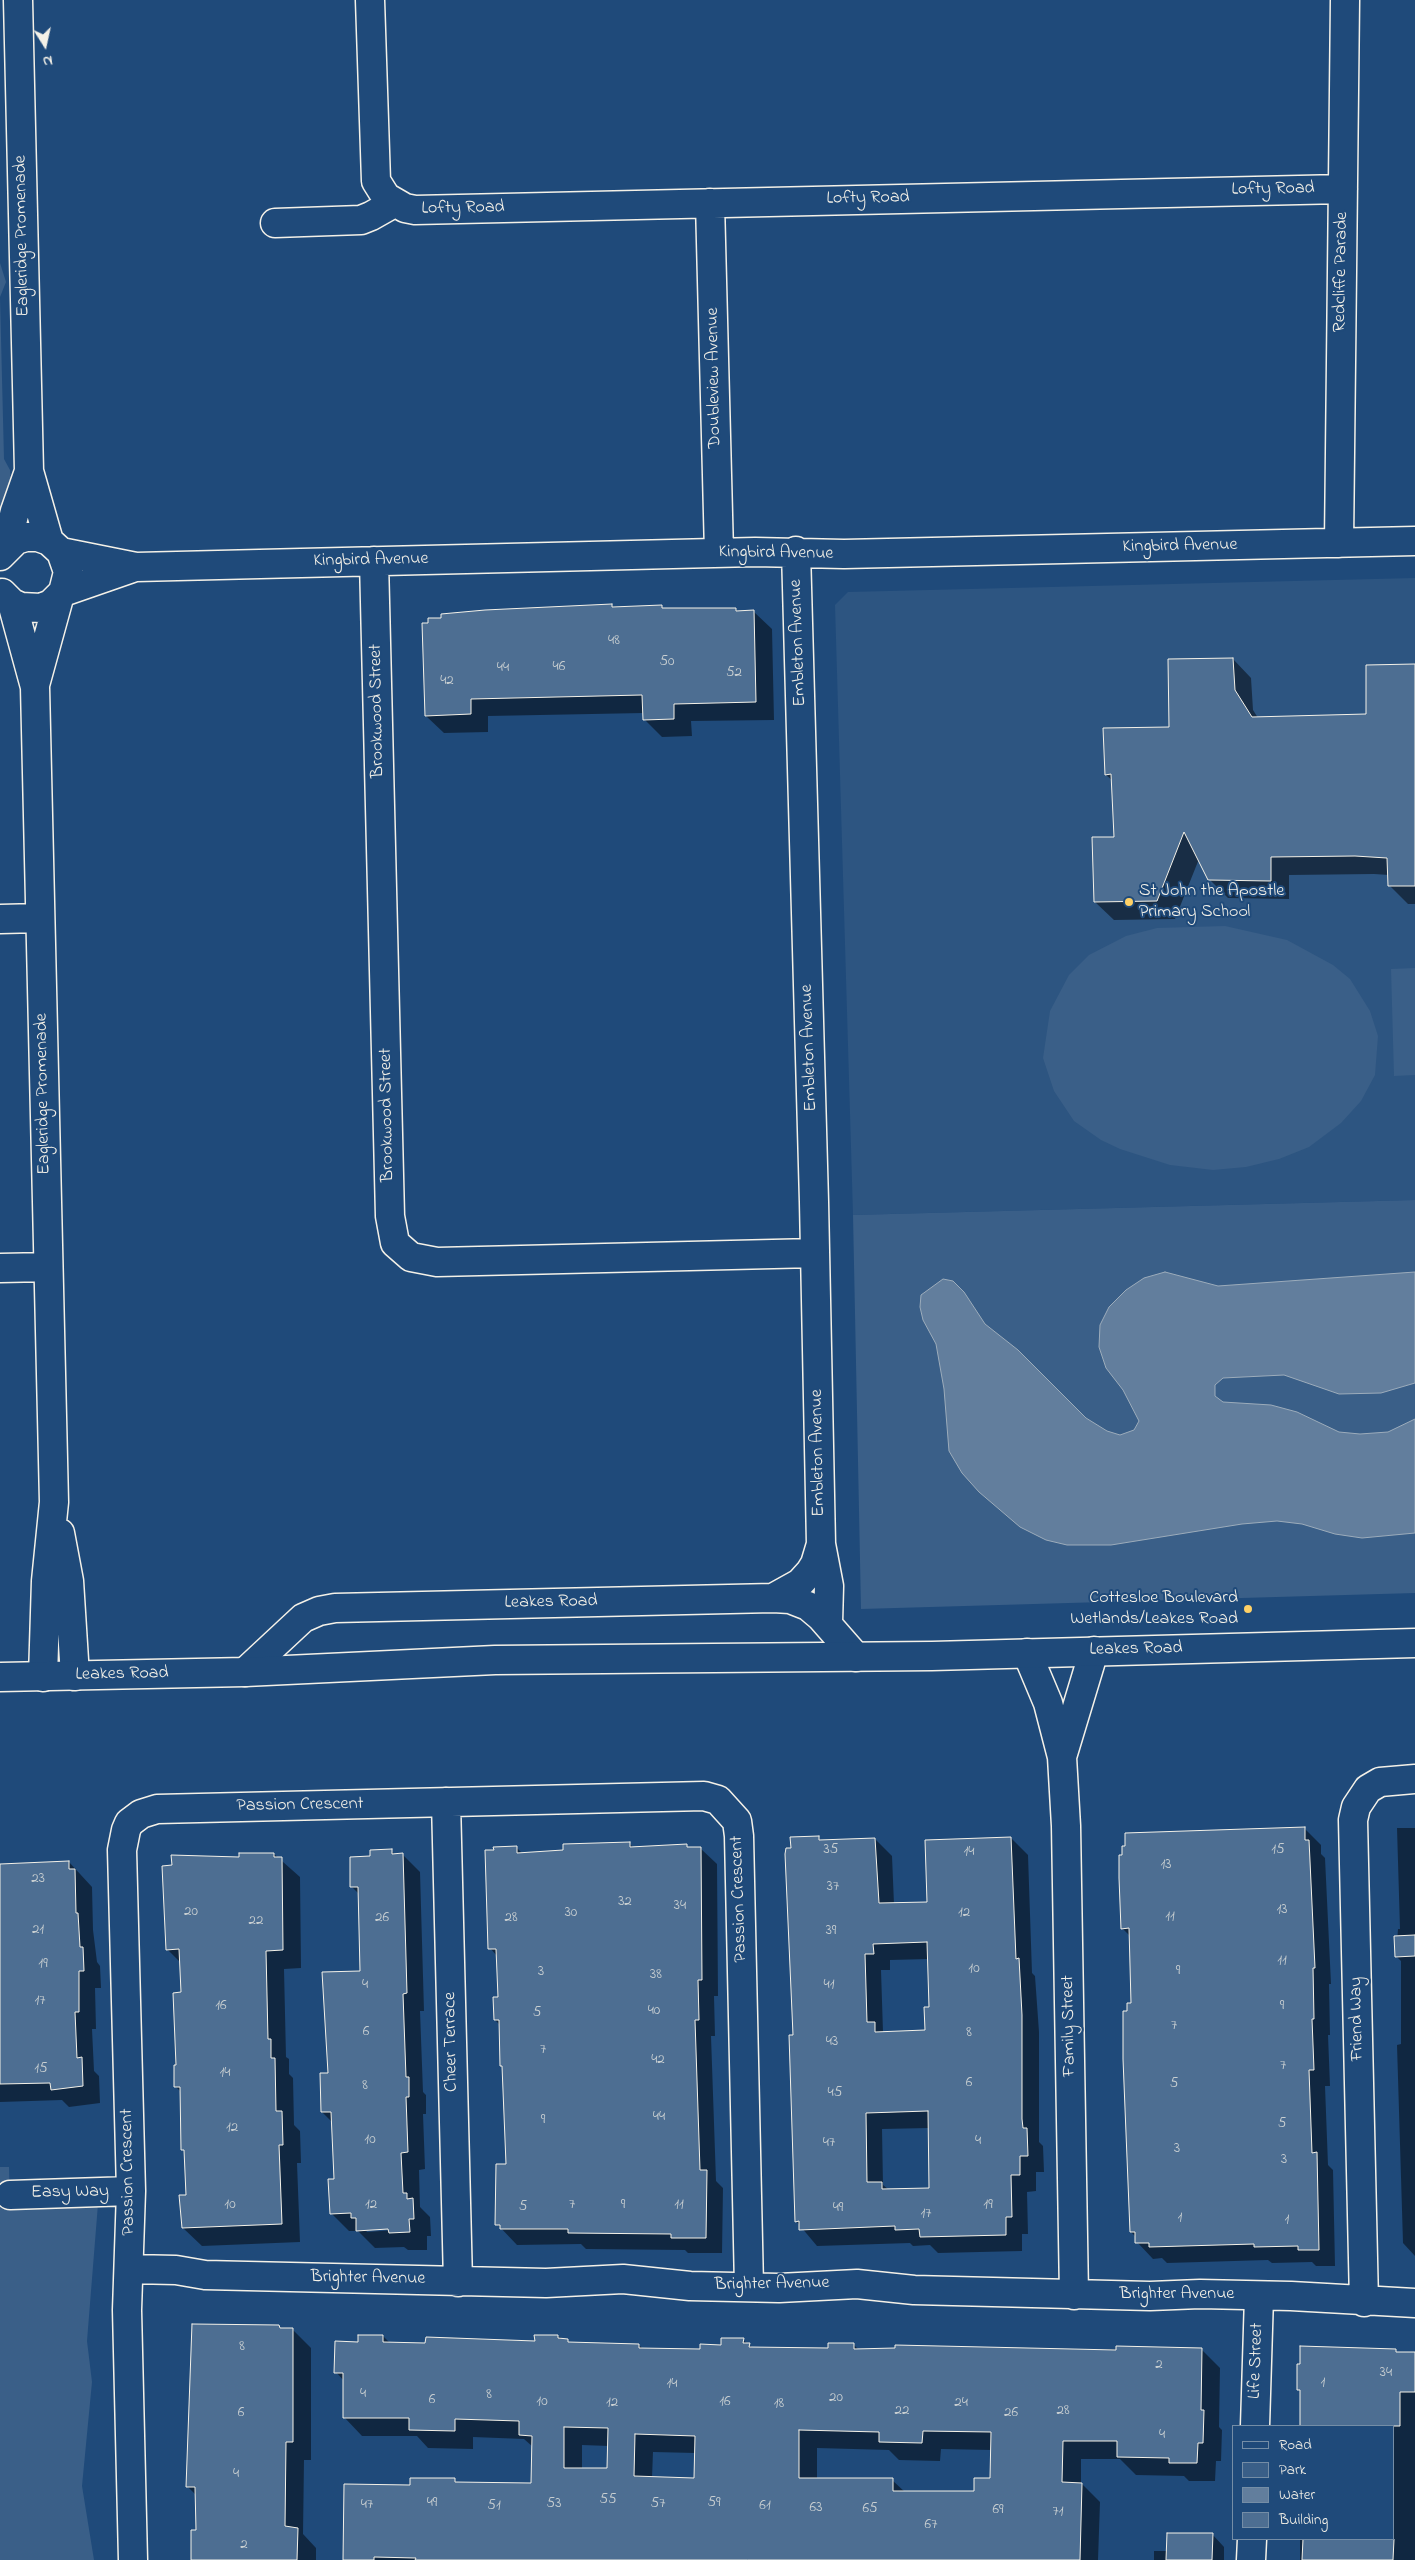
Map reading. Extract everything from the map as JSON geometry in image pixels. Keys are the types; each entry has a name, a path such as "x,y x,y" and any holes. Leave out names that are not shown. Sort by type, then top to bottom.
{"street":[{"name":"Eagleridge Promenade","path":"18,0 12,229 29,471 55,546 68,572 35,686 54,1502 46,1581 43,1677"},
{"path":"275,223 361,220 394,203 380,189 374,170 370,0"},
{"name":"Redcliffe Parade","path":"1339,543 1345,0"},
{"name":"Lofty Road","path":"394,203 415,210 430,210 1343,189"},
{"name":"Doubleview Avenue","path":"710,203 719,553"},
{"name":"Eagleridge Promenade","path":"2,553 29,471"},
{"name":"Kingbird Avenue","path":"2,553 26,537 136,567 796,551 854,554 1415,541"},
{"name":"Embleton Avenue","path":"796,551 821,1544 829,1586 828,1623"},
{"name":"Brookwood Street","path":"374,561 390,1216 395,1243 411,1257 437,1262 815,1253"},
{"name":"Kingbird Avenue","path":"4,596 21,608 41,608 61,595 136,567"},
{"name":"Eagleridge Promenade","path":"4,596 35,686"},
{"path":"0,919 40,918"},
{"path":"0,1268 48,1267"},
{"name":"Eagleridge Promenade","path":"54,1502 69,1581 75,1676"},
{"name":"Embleton Avenue","path":"773,1598 788,1591 805,1577 815,1564 821,1544"},
{"name":"Leakes Road","path":"245,1672 303,1618 319,1611 336,1608 790,1599 808,1606 828,1623 856,1657"},
{"name":"Leakes Road","path":"0,1677 245,1672 495,1660 856,1657 1415,1643"},
{"name":"Family Street","path":"1062,1757 1094,1650"},
{"name":"Family Street","path":"1027,1653 1048,1703 1062,1757 1066,1826 1074,2295"},
{"name":"Friend Way","path":"1364,2302 1353,1820 1356,1807 1368,1789 1380,1782 1415,1779"},
{"name":"Passion Crescent","path":"133,2560 128,2310 131,2192 122,1850 124,1836 129,1823 141,1814 157,1809 704,1796 718,1800 737,1820 739,1836 749,2287"},
{"name":"Cheer Terrace","path":"446,1802 458,2282"},
{"name":"Easy Way","path":"10,2194 131,2192"},
{"name":"Brighter Avenue","path":"130,2268 176,2270 205,2275 458,2282 546,2283 623,2279 690,2286 749,2287 857,2284 914,2290 1074,2295 1291,2296 1364,2302 1415,2303"},
{"name":"Life Street","path":"1255,2425 1259,2296"},
{"path":"1252,2540 1252,2560"}],"shaded area":[{"name":"St John the Apostle Primary School","path":"1415,578 1415,1200 853,1215 835,605 848,592"}],"green space":[{"path":"0,263 6,282 0,297"},
{"path":"0,297 4,459 10,470 11,483 0,524"},
{"path":"1225,926 1287,940 1333,965 1350,979 1370,1011 1378,1036 1375,1075 1361,1101 1341,1123 1309,1147 1279,1159 1246,1167 1213,1170 1170,1165 1120,1149 1101,1140 1074,1121 1054,1091 1043,1058 1050,1011 1069,975 1089,955 1126,936 1157,928"},
{"path":"1415,968 1415,1075 1394,1076 1391,969"},
{"path":"1415,1200 1415,1593 861,1609 853,1215"},
{"path":"0,2167 9,2167 10,2205 98,2204 87,2341 92,2382 82,2486 94,2560 0,2560"}],"water":[{"path":"1165,1272 1218,1286 1415,1272 1415,1383 1381,1393 1339,1394 1284,1375 1223,1378 1215,1385 1215,1396 1223,1402 1271,1405 1297,1412 1339,1432 1360,1434 1388,1432 1415,1419 1415,1533 1362,1538 1335,1534 1302,1524 1277,1521 1242,1524 1111,1545 1067,1545 1046,1540 1020,1527 979,1492 962,1473 949,1451 944,1389 936,1344 923,1320 920,1307 921,1295 943,1279 953,1281 964,1292 985,1324 1018,1350 1086,1418 1107,1431 1120,1435 1134,1430 1139,1421 1123,1390 1106,1368 1099,1347 1100,1325 1109,1307 1126,1290 1144,1278"}],"building":[{"path":"612,604 612,607 662,605 662,608 736,608 736,611 754,610 756,702 674,704 674,719 643,720 642,695 471,699 471,714 425,716 422,623 428,623 428,618 441,618 441,614 485,610"},
{"path":"1233,658 1235,690 1252,717 1366,714 1366,665 1415,664 1415,886 1388,886 1387,858 1355,856 1271,857 1271,881 1208,880 1184,832 1157,901 1094,902 1092,837 1114,837 1111,774 1105,775 1103,728 1169,727 1168,659"},
{"path":"1305,1827 1305,1840 1309,1840 1315,1968 1313,1968 1314,2019 1312,2019 1314,2070 1309,2070 1312,2153 1317,2152 1319,2250 1298,2250 1298,2246 1254,2247 1254,2244 1149,2247 1149,2243 1135,2243 1135,2232 1130,2232 1123,2059 1123,2011 1127,2011 1127,2003 1131,2003 1129,1928 1121,1929 1119,1878 1119,1855 1122,1855 1122,1846 1125,1846 1125,1833"},
{"path":"819,1836 819,1840 875,1838 879,1903 927,1902 925,1840 1011,1837 1016,1959 1019,1958 1022,2015 1022,2119 1023,2128 1027,2128 1028,2156 1020,2156 1020,2175 1011,2175 1012,2217 1006,2217 1006,2235 920,2237 919,2229 895,2230 895,2226 799,2230 799,2221 795,2222 789,2035 793,2035 785,1854 786,1848 791,1848 790,1837","holes":["927,1942 929,2007 924,2007 925,2030 875,2032 875,2022 867,2022 865,1954 874,1954 873,1944","928,2111 929,2188 882,2189 882,2182 867,2182 866,2113"]},
{"path":"630,1842 630,1847 687,1844 687,1847 701,1847 702,1980 698,1980 699,2020 695,2020 700,2170 707,2170 706,2238 671,2238 671,2234 568,2233 568,2229 500,2229 500,2225 495,2225 496,2164 506,2164 499,2020 494,2020 493,1997 498,1997 496,1949 488,1949 485,1850 494,1850 493,1847 517,1846 517,1853 563,1850 563,1844"},
{"path":"392,1849 392,1854 403,1853 407,1993 403,1994 406,2077 409,2077 409,2097 406,2097 408,2152 401,2153 403,2193 407,2193 407,2199 413,2198 414,2219 409,2219 410,2232 389,2233 388,2229 356,2231 356,2218 351,2218 351,2213 330,2214 328,2179 334,2179 331,2112 321,2112 320,2073 328,2073 322,1972 360,1971 358,1887 350,1887 350,1857 370,1856 370,1850"},
{"path":"239,1853 274,1853 274,1857 282,1857 283,1950 266,1951 268,2039 271,2039 271,2058 275,2058 276,2111 282,2111 283,2145 279,2145 282,2224 182,2228 179,2195 186,2195 184,2150 181,2150 180,2087 174,2087 174,2065 176,2065 173,1993 181,1992 179,1949 166,1950 162,1866 172,1865 171,1855 239,1857"},
{"path":"69,1861 69,1869 75,1869 76,1913 78,1913 80,1947 83,1947 84,1971 79,1971 79,2012 75,2012 77,2058 82,2057 83,2086 51,2090 50,2083 0,2084 0,1864"},
{"path":"1415,1935 1415,1956 1395,1957 1394,1936"},
{"path":"192,2324 279,2325 280,2328 293,2328 293,2442 286,2442 285,2526 298,2528 297,2560 191,2560 191,2530 196,2530 195,2487 186,2487"},
{"path":"358,2335 383,2335 383,2342 425,2343 426,2337 535,2341 534,2335 558,2335 558,2338 568,2339 568,2342 639,2344 639,2348 700,2349 700,2344 721,2345 721,2338 744,2338 743,2343 750,2343 749,2347 828,2348 828,2343 854,2343 854,2349 895,2348 895,2345 1116,2350 1116,2346 1202,2348 1201,2410 1204,2410 1203,2443 1198,2443 1197,2463 1169,2463 1169,2458 1117,2457 1117,2441 1063,2441 1062,2482 1082,2483 1080,2560 415,2560 416,2558 374,2557 374,2560 343,2560 344,2484 410,2485 410,2478 455,2478 455,2482 531,2483 532,2436 519,2435 519,2421 455,2419 455,2431 409,2430 409,2418 343,2418 343,2373 334,2373 335,2341 358,2342","holes":["564,2427 608,2428 607,2468 564,2468","799,2430 879,2432 879,2442 922,2443 923,2431 991,2432 990,2478 974,2478 974,2491 893,2491 893,2478 799,2478","635,2434 695,2436 694,2478 634,2476"]},
{"path":"1300,2346 1396,2349 1396,2352 1415,2352 1415,2392 1400,2392 1400,2426 1300,2425 1300,2390 1297,2390 1297,2364 1300,2364"},
{"path":"1167,2533 1213,2533 1212,2560 1166,2560"},
{"path":"1303,2540 1394,2540 1393,2560 1302,2560"}],"place":[{"name":"St John the Apostle Primary School","path":"1129,902"},
{"name":"Cottesloe Boulevard Wetlands/Leakes Road","path":"1248,1609"}]}
